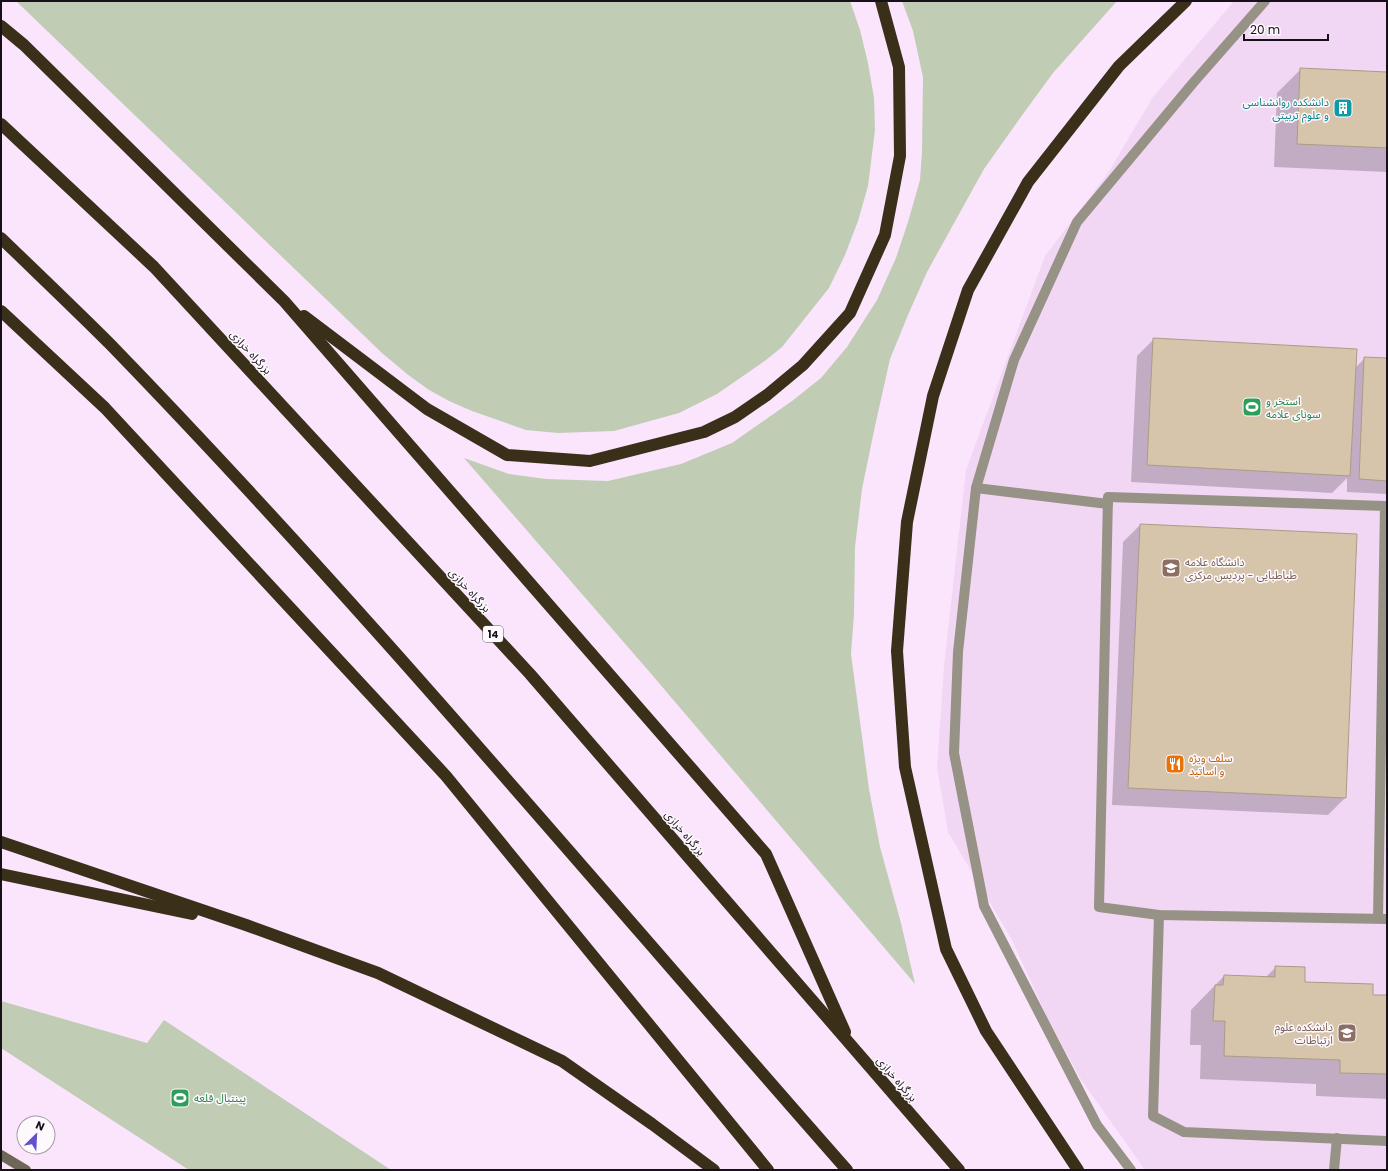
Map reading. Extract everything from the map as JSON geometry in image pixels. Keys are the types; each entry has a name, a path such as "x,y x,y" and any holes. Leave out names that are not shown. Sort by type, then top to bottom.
{"highway":[{"path":"284,301 427,409 507,454 590,461 704,432 734,417 766,395 803,365 850,313 885,235 900,156 899,67 881,1"},
{"path":"1078,1170 986,1031 946,949 905,767 897,651 907,522 933,396 968,290 1028,182 1119,66 1186,1"},
{"path":"1,26 30,51 284,301 766,854 850,1044"},
{"name":"بزرگراه خرازی","path":"1,124 154,267 524,668 959,1170"},
{"path":"1,238 108,342 244,485 438,699 847,1170"},
{"path":"1,311 105,408 446,776 768,1170"},
{"path":"1,842 246,925 378,973 562,1061 652,1124 714,1170"},
{"path":"1,874 246,925"}],"street":[{"path":"1,1155 26,1170"}],"lane":[{"path":"1131,1170 1097,1125 984,906 954,753 958,652 976,488 1014,360 1077,222 1193,83 1265,1"},
{"path":"976,488 1108,504"},
{"path":"1108,497 1386,506 1383,919 1159,915 1099,907 1108,497"},
{"path":"1159,915 1152,1116 1184,1132 1387,1141"},
{"path":"1334,1170 1337,1138"}],"shaded area":[{"name":"دانشگاه علامه طباطبایی - پردیس مرکزی","path":"1234,1 1387,1 1387,1170 1145,1170 1080,1078 1047,1017 1012,940 948,832 937,768 944,666 966,470 1045,256 1108,173 1153,97"}],"green space":[{"path":"16,1 850,1 860,30 874,98 875,130 868,186 858,221 845,255 829,288 782,347 766,360 717,394 679,413 614,431 558,433 526,430 472,411 449,401 429,390 382,353"},
{"path":"902,1 1117,1 1053,73 984,169 927,272 890,359 862,489 855,547 854,614 851,654 869,789 880,847 901,923 915,984 647,669 464,458 509,474 546,479 608,481 681,464 732,443 792,401 821,378 847,347 877,300 896,258 920,180 923,77 913,31"},
{"name":"پینتبال قلعه","path":"1,1001 147,1043 164,1020 391,1170 189,1170 1,1048"}],"building":[{"name":"دانشکده روانشناسی و علوم تربیتی","path":"1300,68 1387,72 1387,148 1297,144"},
{"name":"استخر و سونای علامه","path":"1153,338 1357,349 1350,476 1147,465"},
{"path":"1364,357 1387,358 1387,481 1359,479"},
{"path":"1140,524 1357,534 1346,798 1128,788"},
{"path":"1275,966 1305,967 1305,982 1373,984 1373,995 1387,995 1387,1074 1340,1073 1340,1060 1224,1056 1225,1021 1213,1021 1215,985 1223,985 1224,975 1275,977"}],"place":[{"name":"دانشکده روانشناسی و علوم تربیتی","path":"1343,108"},
{"name":"استخر و سونای علامه","path":"1252,407"},
{"name":"دانشگاه علامه طباطبایی - پردیس مرکزی","path":"1171,568"},
{"name":"سلف ویژه و اساتید","path":"1175,764"},
{"name":"دانشکده علوم ارتباطات","path":"1347,1033"},
{"name":"پینتبال قلعه","path":"180,1098"}]}
